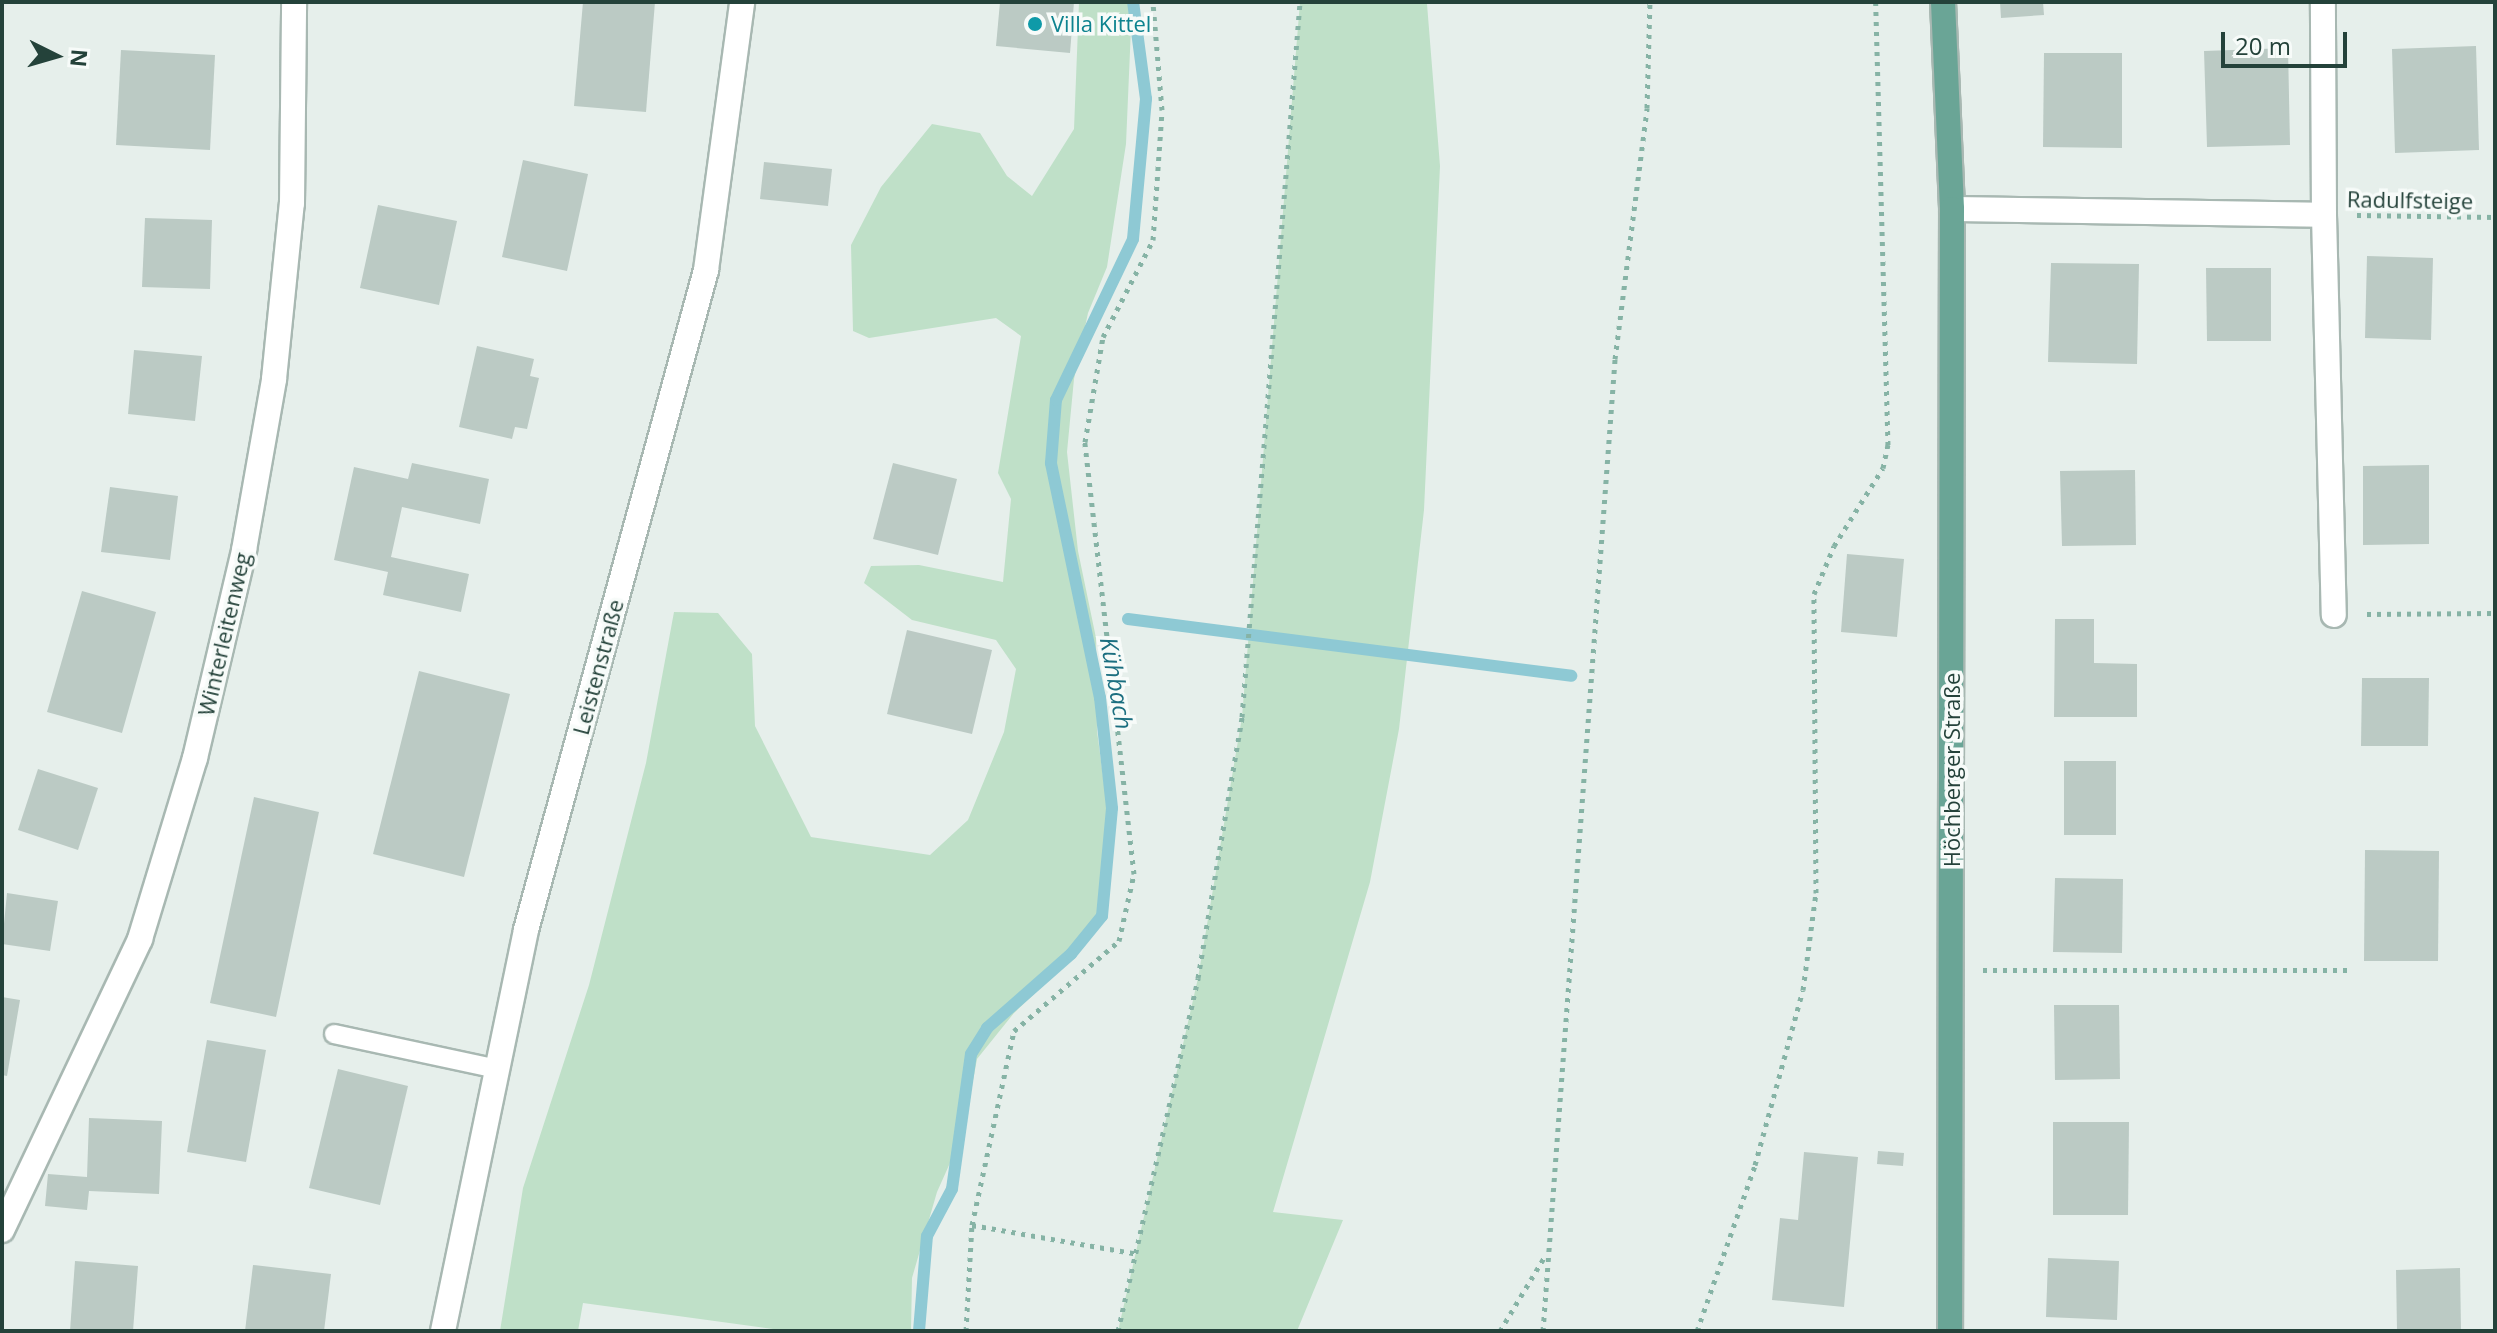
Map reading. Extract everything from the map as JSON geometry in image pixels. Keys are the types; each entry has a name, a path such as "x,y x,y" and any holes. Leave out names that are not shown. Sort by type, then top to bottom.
{"main road":[{"name":"Höchberger Straße","path":"1943,2 1952,209 1950,1331"}],"street":[{"name":"Winterleitenweg","path":"2,1230 140,939 195,758 244,550 274,379 292,203 294,2"},
{"name":"Leistenstraße","path":"443,1331 526,930 706,270 742,2"},
{"path":"2323,2 2324,215 2334,615"},
{"path":"1952,209 2324,215"}],"lane":[{"path":"334,1034 497,1069"}],"path":[{"path":"966,1331 972,1225 1014,1031 1119,941 1134,874 1085,442 1103,337 1153,240 1162,110 1153,2"},
{"path":"1118,1331 1138,1254 1198,978 1242,717 1300,2"},
{"path":"1543,1331 1546,1255 1615,359 1647,108 1650,2"},
{"path":"1697,1331 1755,1165 1803,990 1816,893 1814,594 1834,546 1883,468 1888,445 1876,2"},
{"name":"Radulfsteige","path":"2324,215 2495,217"},
{"path":"2334,615 2495,613"},
{"path":"1950,969 2351,970"},
{"path":"972,1225 1138,1254"},
{"path":"1500,1331 1546,1255"}],"green space":[{"path":"1079,2 1128,2 1131,28 1126,144 1107,267 1088,313 1074,379 1067,452 1078,551 1096,638 1097,731 1112,844 1109,898 1066,964 1014,1013 977,1059 963,1134 937,1192 912,1278 911,1331 788,1331 583,1303 578,1331 500,1331 523,1188 589,985 646,763 674,612 718,613 752,654 755,726 811,837 930,855 968,820 1004,732 1016,669 996,640 912,620 864,583 871,566 919,565 1003,582 1011,499 998,473 1021,336 996,318 869,338 853,331 851,245 881,187 932,124 980,133 1007,176 1032,196 1074,129"},
{"path":"1300,2 1434,2 1427,4 1440,166 1424,510 1399,729 1370,882 1273,1212 1343,1220 1297,1331 1118,1331 1198,978 1242,717"}],"building":[{"path":"583,2 655,2 646,112 574,106"},
{"name":"Villa Kittel","path":"1000,2 1074,2 1070,53 996,46"},
{"path":"2000,2 2043,2 2044,15 2001,18"},
{"path":"2476,46 2479,150 2395,153 2392,49"},
{"path":"2288,48 2290,145 2207,147 2204,51"},
{"path":"121,50 215,55 210,150 116,145"},
{"path":"2044,53 2122,53 2122,148 2043,147"},
{"path":"523,160 588,174 567,271 502,257"},
{"path":"764,162 832,169 828,206 760,199"},
{"path":"378,205 457,221 439,305 360,288"},
{"path":"145,218 212,220 210,289 142,287"},
{"path":"2367,256 2433,258 2431,340 2365,338"},
{"path":"2051,263 2139,264 2137,364 2048,362"},
{"path":"2206,268 2271,268 2271,341 2207,341"},
{"path":"477,346 534,359 530,376 539,378 527,429 515,427 512,439 459,427"},
{"path":"134,350 202,356 195,421 128,414"},
{"path":"412,463 489,479 480,524 402,507 391,557 469,574 461,612 383,595 388,572 334,560 354,467 408,479"},
{"path":"893,463 957,479 938,555 873,539"},
{"path":"2429,465 2429,544 2363,545 2363,466"},
{"path":"2135,470 2136,545 2062,546 2060,471"},
{"path":"110,487 178,496 170,560 101,552"},
{"path":"1847,554 1904,559 1897,637 1841,632"},
{"path":"82,591 156,612 122,733 47,712"},
{"path":"2055,619 2094,619 2094,663 2137,664 2137,717 2054,717"},
{"path":"907,630 992,650 972,734 887,714"},
{"path":"419,671 510,694 464,877 373,854"},
{"path":"2362,678 2429,678 2428,746 2361,746"},
{"path":"2064,761 2116,761 2116,835 2064,835"},
{"path":"38,769 98,788 78,850 18,830"},
{"path":"254,797 319,812 276,1017 210,1003"},
{"path":"2365,850 2439,851 2438,961 2364,961"},
{"path":"2055,878 2123,879 2122,953 2053,952"},
{"path":"7,893 58,901 50,951 2,944"},
{"path":"2,997 20,1000 7,1076 2,1075"},
{"path":"2054,1005 2119,1005 2120,1079 2055,1080"},
{"path":"207,1040 266,1050 246,1162 187,1152"},
{"path":"338,1069 408,1086 380,1205 309,1188"},
{"path":"89,1118 162,1121 159,1194 89,1191 87,1210 45,1206 48,1174 87,1177"},
{"path":"2053,1122 2129,1122 2128,1215 2053,1215"},
{"path":"1878,1151 1904,1153 1903,1166 1877,1164"},
{"path":"1804,1152 1858,1157 1844,1307 1772,1300 1780,1218 1798,1220"},
{"path":"2048,1258 2119,1261 2117,1320 2046,1317"},
{"path":"75,1261 138,1266 133,1331 70,1331"},
{"path":"253,1265 331,1274 324,1331 245,1331"},
{"path":"2460,1268 2461,1331 2397,1331 2396,1270"}],"waterway":[{"name":"Kühbach","path":"919,1331 927,1236 952,1189 971,1054 987,1028 1071,954 1102,916 1112,808 1100,698 1051,463 1056,400 1133,239 1146,99 1133,2"},
{"path":"1128,619 1571,676"}],"place":[{"name":"Villa Kittel","path":"1035,24"}]}
